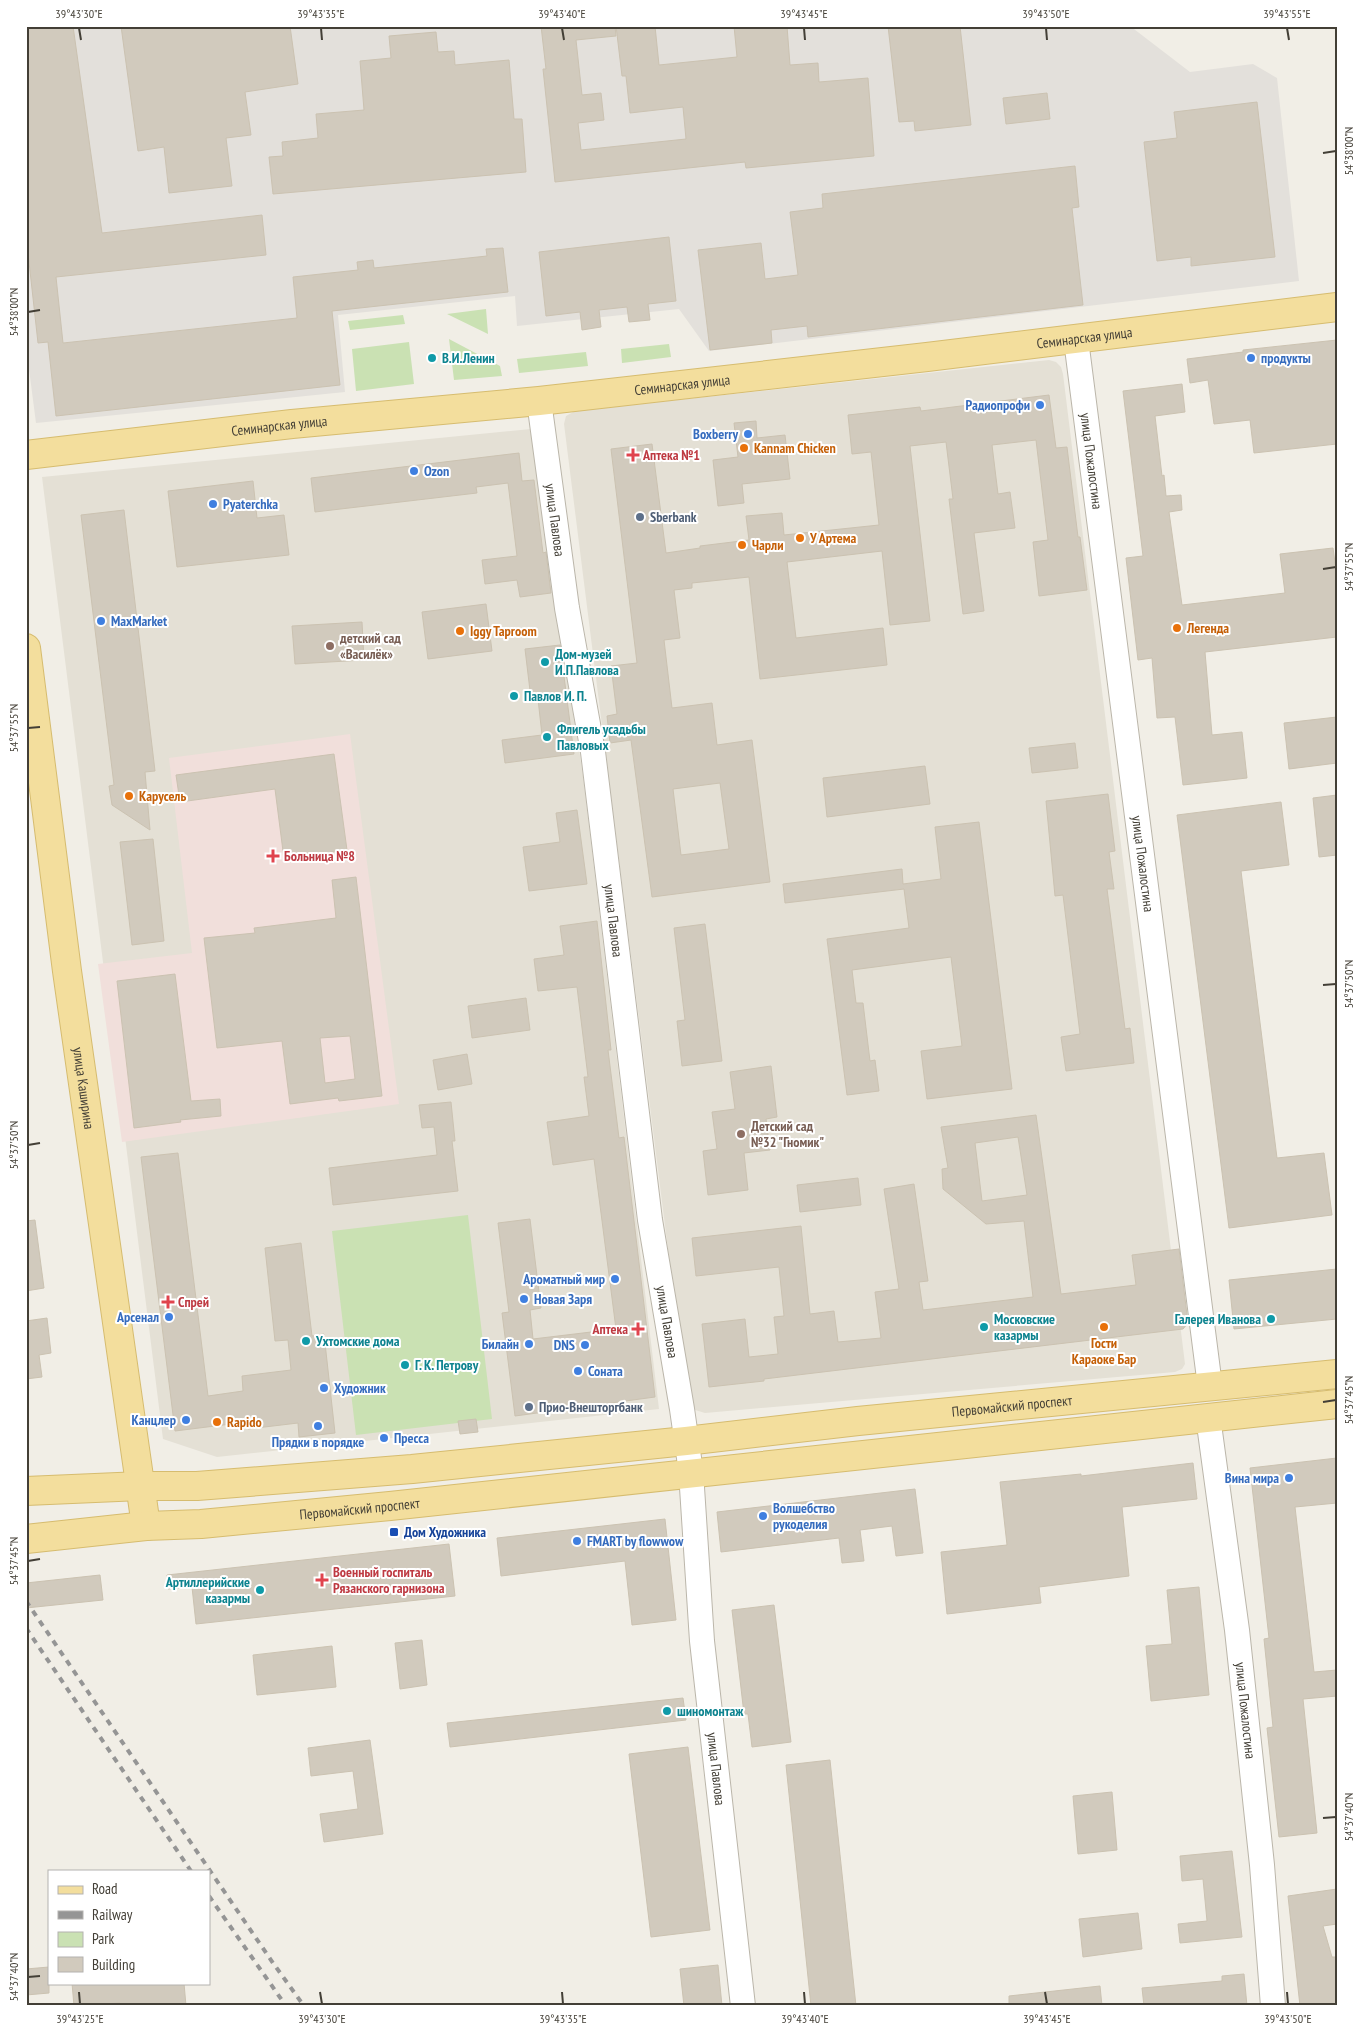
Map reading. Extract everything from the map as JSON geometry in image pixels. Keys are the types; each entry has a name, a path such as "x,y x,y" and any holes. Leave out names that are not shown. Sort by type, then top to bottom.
{"main road":[{"name":"Семинарская улица","path":"26,455 283,425 539,401 1076,340 1337,307"},
{"name":"улица Каширина","path":"26,648 67,971 146,1526"},
{"name":"Первомайский проспект","path":"27,1491 141,1486 212,1486 412,1469 858,1421 1337,1374"},
{"name":"Первомайский проспект","path":"29,1538 146,1526 201,1524 380,1507 1208,1416 1337,1404"}],"street":[{"name":"улица Пожалостина","path":"1076,340 1210,1386"},
{"name":"улица Павлова","path":"539,401 566,608 593,752 650,1220 686,1441"},
{"name":"улица Пожалостина","path":"1208,1416 1237,1630 1262,1865 1273,2006"},
{"path":"686,1441 691,1472"},
{"name":"улица Павлова","path":"691,1472 702,1642 743,2006"}],"shaded area":[{"path":"26,26 1130,26 1190,72 1253,64 1277,78 1299,281 709,351 679,309 517,326 515,296 338,315 345,392 36,423 26,346"},
{"path":"1049,360 1056,362 1061,367 1063,374 1185,1364 1182,1369 1175,1372 705,1413 692,1409 687,1400 564,424 566,416 575,411"},
{"path":"531,429 583,776 659,1409 217,1457 163,1439 42,477"},
{"name":"Больница №8","path":"350,734 399,1104 122,1142 98,964 192,953 169,758"}],"green space":[{"path":"486,309 488,334 447,314"},
{"path":"403,315 405,324 350,330 348,321"},
{"path":"449,339 500,366 502,376 454,380"},
{"path":"409,342 414,384 356,391 352,349"},
{"path":"669,344 671,357 622,363 621,349"},
{"path":"586,352 588,366 519,373 517,359"},
{"path":"468,1215 492,1419 356,1435 332,1231"}],"building":[{"path":"26,26 73,26 102,233 262,215 266,255 56,277 63,343 297,318 293,277 358,270 357,262 373,260 374,268 487,256 486,249 503,248 508,292 332,311 340,385 56,416 48,342 38,343 26,235"},
{"path":"121,26 290,26 298,84 245,92 251,135 226,138 232,186 169,193 164,147 138,151"},
{"path":"541,26 615,26 616,36 576,40 582,95 601,93 604,120 578,123 581,150 686,139 683,107 630,113 626,76 622,76 616,26 655,26 659,65 737,57 734,26 787,26 790,65 818,63 819,82 868,78 874,156 746,168 745,162 555,182 543,69 546,69"},
{"path":"888,26 960,26 971,125 915,131 914,121 899,122"},
{"path":"436,32 438,52 454,51 455,65 509,60 514,119 522,119 526,172 273,194 269,157 283,156 282,142 318,138 316,114 364,110 360,61 391,58 389,36"},
{"path":"1047,93 1050,119 1006,124 1003,98"},
{"path":"1257,102 1275,257 1191,266 1191,257 1157,261 1144,142 1177,138 1174,112"},
{"path":"1075,166 1079,207 1072,208 1083,305 808,337 807,326 771,330 772,343 710,350 698,250 761,243 765,279 798,275 790,212 823,208 822,194"},
{"path":"669,237 676,301 648,304 650,320 629,322 627,307 599,310 601,327 582,330 580,312 546,316 539,252"},
{"path":"1337,340 1337,444 1254,453 1250,420 1214,424 1208,380 1190,383 1187,359 1243,352 1243,350"},
{"path":"1182,384 1185,412 1155,416 1166,496 1181,495 1182,510 1169,512 1182,605 1285,593 1280,554 1333,548 1337,577 1337,637 1205,652 1212,735 1242,732 1247,778 1183,785 1175,717 1157,718 1152,658 1138,660 1126,558 1143,556 1123,391"},
{"path":"1049,395 1056,448 1067,447 1078,537 1080,537 1087,590 1039,596 1033,542 1048,540 1036,440 992,445 998,494 1010,492 1015,528 974,533 984,611 963,614 949,499 953,499 946,442 910,446 930,621 890,625 882,551 787,562 796,638 883,628 887,665 760,679 749,577 692,583 692,588 674,590 680,638 664,640 672,708 712,703 717,745 752,740 770,882 652,897 631,740 610,743 607,716 617,714 611,666 637,663 611,449 652,444 666,553 700,548 700,546 749,540 746,516 782,513 784,535 879,525 871,452 852,454 848,415 920,407 921,411","holes":["720,783 729,849 681,855 673,789"]},
{"path":"756,421 757,438 785,435 790,479 742,484 744,503 718,506 713,460 738,457 734,423"},
{"path":"519,453 522,481 534,480 543,553 546,552 551,593 520,597 517,580 485,584 482,560 517,556 508,483 476,487 477,493 315,512 311,478"},
{"path":"253,481 257,518 284,515 289,555 177,567 168,491"},
{"path":"124,510 155,771 145,772 150,830 112,805 109,786 114,785 81,515"},
{"path":"486,604 492,651 428,659 422,612"},
{"path":"362,622 364,660 295,664 292,626"},
{"path":"560,645 574,754 505,763 502,740 542,735 538,699 531,699 525,649"},
{"path":"1337,717 1337,763 1289,769 1284,723"},
{"path":"1075,743 1078,768 1032,773 1029,748"},
{"path":"334,754 347,850 284,859 275,789 180,802 176,775"},
{"path":"925,766 930,804 827,817 823,778"},
{"path":"1108,794 1115,851 1109,852 1114,889 1107,889 1125,1029 1130,1028 1134,1063 1066,1071 1061,1037 1080,1034 1063,895 1055,896 1046,801"},
{"path":"1337,795 1337,855 1319,857 1313,798"},
{"path":"1281,802 1289,865 1241,871 1277,1158 1324,1153 1332,1215 1229,1228 1177,815"},
{"path":"577,810 587,884 529,891 523,847 560,842 556,813"},
{"path":"979,822 1012,1089 927,1099 921,1051 962,1046 951,957 852,970 856,1003 863,1003 870,1061 875,1060 879,1091 847,1095 827,939 909,928 904,889 785,903 783,884 902,869 903,884 941,879 935,827"},
{"path":"153,839 164,941 132,945 120,842"},
{"path":"356,877 382,1096 339,1101 338,1098 290,1104 282,1041 217,1048 204,938 255,933 254,928 336,918 332,880","holes":["350,1036 355,1079 325,1083 320,1038"]},
{"path":"597,921 611,1050 608,1050 619,1138 624,1137 655,1397 515,1416 502,1313 509,1312 498,1223 530,1219 541,1308 530,1310 533,1339 616,1329 594,1159 553,1165 547,1122 589,1116 584,1077 588,1077 577,987 538,991 534,959 564,955 560,926"},
{"path":"705,924 722,1061 682,1066 677,1021 685,1020 674,928"},
{"path":"175,974 191,1101 220,1099 221,1116 180,1120 181,1122 134,1128 117,981"},
{"path":"526,998 530,1030 472,1038 468,1006"},
{"path":"467,1054 472,1084 438,1090 433,1060"},
{"name":"Детский сад №32 \"Гномик\"","path":"771,1066 777,1117 766,1119 770,1150 744,1153 748,1190 708,1195 703,1151 717,1149 712,1112 735,1109 730,1072"},
{"path":"451,1102 455,1141 452,1141 458,1191 333,1205 329,1168 437,1155 434,1127 422,1128 419,1105"},
{"path":"1036,1115 1061,1294 1136,1285 1132,1255 1179,1249 1188,1323 1183,1329 709,1387 702,1324 745,1319 749,1357 778,1354 774,1317 784,1316 779,1267 696,1276 692,1238 801,1226 810,1314 834,1311 838,1342 881,1338 875,1292 899,1289 884,1189 914,1184 928,1281 919,1282 923,1310 1033,1297 1024,1221 986,1224 943,1189 942,1169 948,1168 941,1127","holes":["1018,1137 1027,1195 982,1201 975,1143"]},
{"path":"178,1153 208,1396 243,1391 242,1376 291,1370 288,1340 275,1341 265,1248 301,1243 312,1336 324,1334 335,1433 299,1437 298,1423 248,1429 247,1422 175,1431 141,1157"},
{"path":"858,1178 861,1205 800,1212 797,1185"},
{"path":"35,1220 44,1288 26,1291 26,1221"},
{"path":"1337,1269 1337,1319 1234,1329 1229,1280"},
{"path":"47,1318 51,1353 39,1355 42,1377 26,1379 26,1321"},
{"path":"476,1419 478,1432 460,1434 458,1421"},
{"path":"1337,1458 1337,1503 1295,1507 1314,1672 1337,1670 1337,1696 1303,1699 1317,1833 1279,1837 1267,1728 1273,1727 1264,1639 1269,1638 1250,1468"},
{"path":"1193,1463 1197,1499 1122,1507 1129,1576 1039,1587 1041,1603 947,1614 941,1552 1007,1545 1000,1482 1081,1474 1081,1476"},
{"path":"915,1489 923,1553 896,1556 892,1526 860,1530 864,1561 842,1563 839,1538 721,1552 717,1512"},
{"path":"665,1519 676,1620 632,1625 625,1561 501,1576 497,1538"},
{"name":"Военный госпиталь Рязанского гарнизона","path":"449,1544 455,1596 196,1624 192,1587 168,1589 167,1575"},
{"path":"100,1575 103,1600 26,1608 26,1583"},
{"path":"1199,1587 1209,1695 1151,1701 1146,1646 1172,1644 1167,1590"},
{"path":"774,1605 791,1742 752,1747 748,1714 744,1714 732,1610"},
{"path":"422,1640 427,1685 400,1689 395,1643"},
{"path":"332,1646 336,1687 257,1695 253,1655"},
{"path":"683,1698 686,1720 450,1747 447,1723"},
{"path":"370,1740 383,1834 324,1842 320,1814 358,1809 353,1771 311,1776 308,1748"},
{"path":"688,1747 710,1930 651,1937 629,1754"},
{"path":"830,1760 856,2006 811,2006 786,1765"},
{"path":"1112,1792 1117,1850 1078,1854 1073,1796"},
{"path":"1232,1851 1242,1937 1180,1943 1178,1924 1207,1921 1203,1879 1182,1881 1180,1856"},
{"path":"1337,1889 1337,1924 1323,1926 1332,1957 1337,1957 1337,2006 1300,2006 1288,1896"},
{"path":"1138,1913 1142,1949 1083,1957 1079,1919"},
{"path":"718,1965 722,2006 684,2006 680,1969"},
{"path":"48,1967 49,1993 26,1995 26,1969"},
{"path":"1244,1974 1247,2006 1144,2006 1142,1988 1222,1981 1222,1976"},
{"path":"72,1984 184,1984 186,2006 120,2006 120,2003 74,2006"},
{"path":"1100,1986 1102,2006 1009,2006 1009,1996"}],"railway":[{"path":"26,1601 210,1870"},
{"path":"26,1628 190,1870"},
{"path":"210,1871 304,2006"},
{"path":"210,1897 286,2006"}],"place":[{"name":"В.И.Ленин","path":"432,358"},
{"name":"продукты","path":"1251,358"},
{"name":"Радиопрофи","path":"1040,405"},
{"name":"Boxberry","path":"748,434"},
{"name":"Kannam Chicken","path":"744,448"},
{"name":"Аптека №1","path":"633,455"},
{"name":"Ozon","path":"414,471"},
{"name":"Pyaterchka","path":"213,504"},
{"name":"Sberbank","path":"640,517"},
{"name":"У Артема","path":"800,538"},
{"name":"Чарли","path":"742,545"},
{"name":"MaxMarket","path":"101,621"},
{"name":"Легенда","path":"1177,628"},
{"name":"Iggy Taproom","path":"460,631"},
{"name":"детский сад «Василёк»","path":"330,646"},
{"name":"Дом-музей И.П.Павлова","path":"545,662"},
{"name":"Павлов И. П.","path":"514,696"},
{"name":"Флигель усадьбы Павловых","path":"547,737"},
{"name":"Карусель","path":"129,796"},
{"name":"Больница №8","path":"273,856"},
{"name":"Детский сад №32 \"Гномик\"","path":"741,1134"},
{"name":"Ароматный мир","path":"615,1279"},
{"name":"Новая Заря","path":"524,1299"},
{"name":"Спрей","path":"168,1302"},
{"name":"Арсенал","path":"169,1317"},
{"name":"Галерея Иванова","path":"1271,1319"},
{"name":"Московские казармы","path":"984,1327"},
{"name":"Гости Караоке Бар","path":"1104,1327"},
{"name":"Аптека","path":"638,1329"},
{"name":"Ухтомские дома","path":"306,1341"},
{"name":"Билайн","path":"529,1344"},
{"name":"DNS","path":"585,1345"},
{"name":"Г. К. Петрову","path":"405,1365"},
{"name":"Соната","path":"578,1371"},
{"name":"Художник","path":"324,1388"},
{"name":"Прио-Внешторгбанк","path":"529,1407"},
{"name":"Канцлер","path":"186,1420"},
{"name":"Rapido","path":"217,1422"},
{"name":"Прядки в порядке","path":"318,1426"},
{"name":"Пресса","path":"384,1438"},
{"name":"Вина мира","path":"1289,1478"},
{"name":"Волшебство рукоделия","path":"763,1516"},
{"name":"Дом Художника","path":"394,1532"},
{"name":"FMART by flowwow","path":"577,1541"},
{"name":"Военный госпиталь Рязанского гарнизона","path":"322,1580"},
{"name":"Артиллерийские казармы","path":"260,1590"},
{"name":"шиномонтаж","path":"667,1711"}]}
